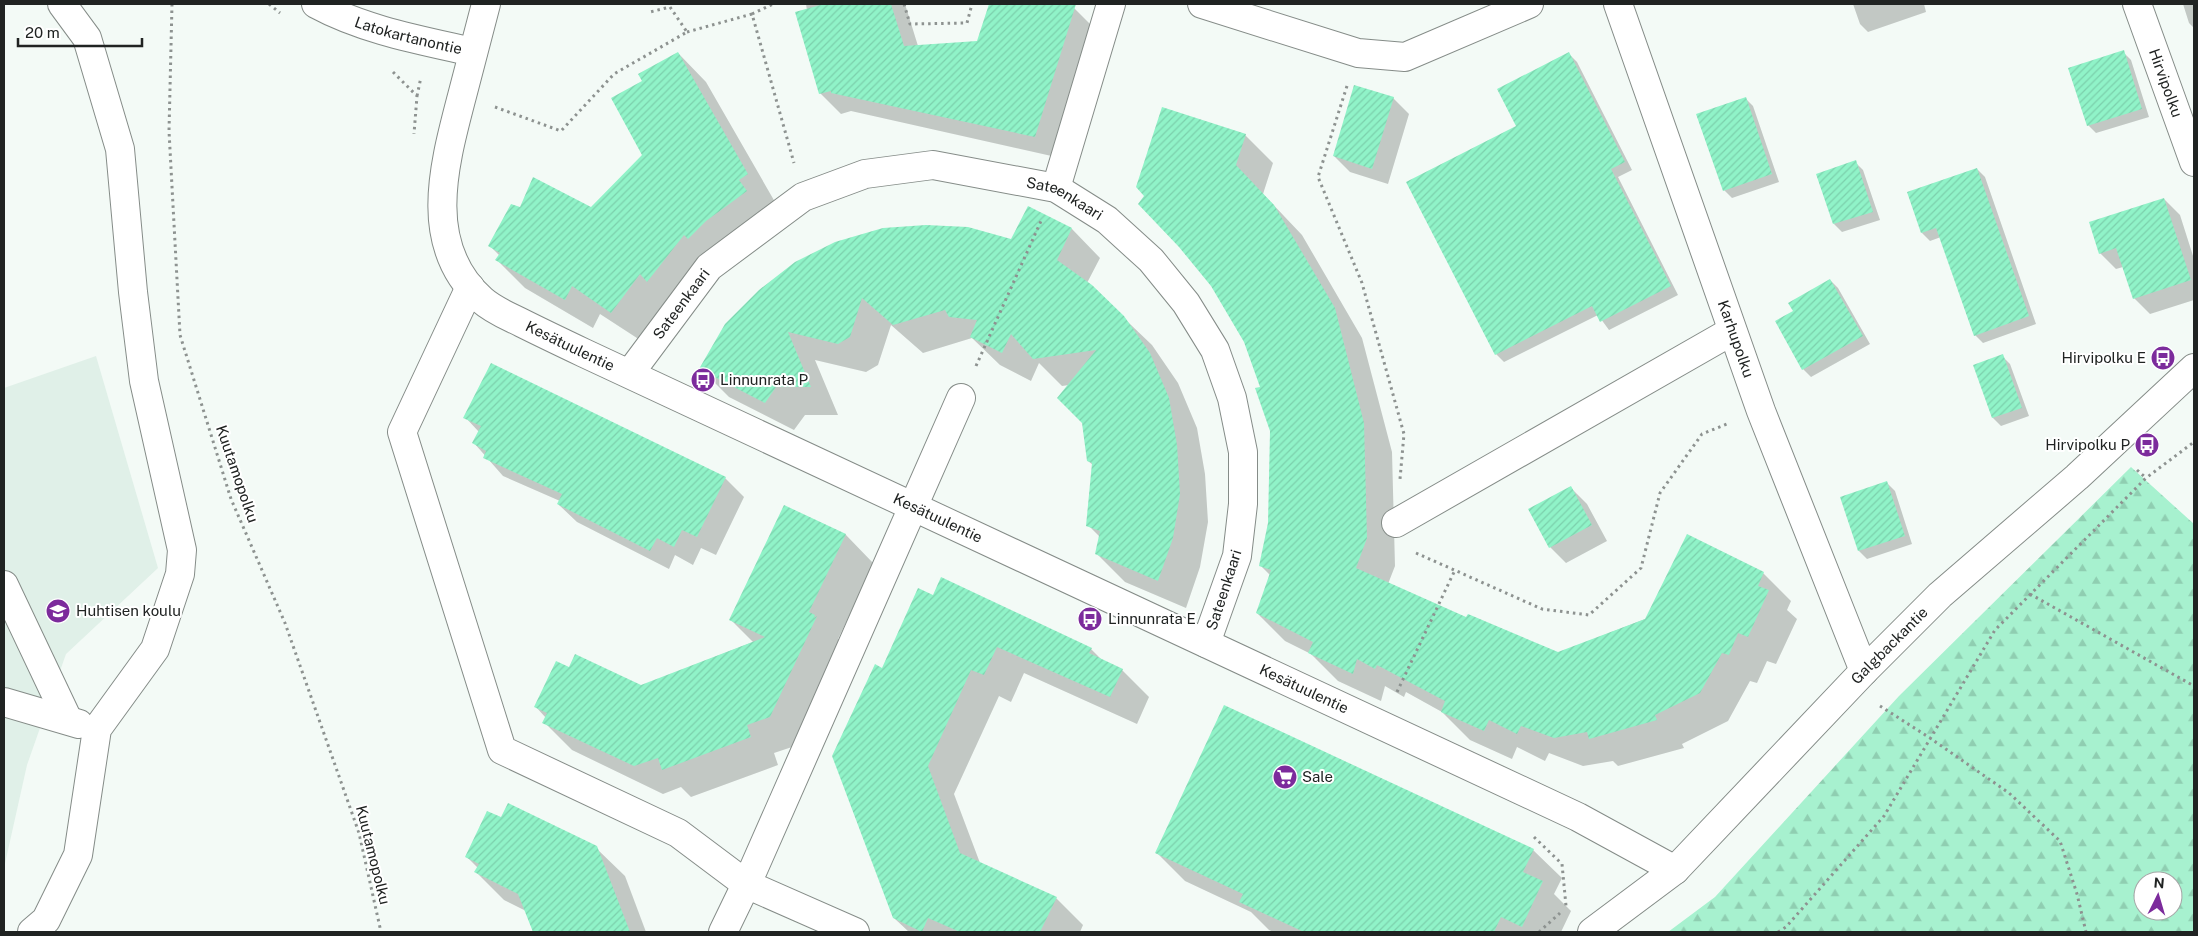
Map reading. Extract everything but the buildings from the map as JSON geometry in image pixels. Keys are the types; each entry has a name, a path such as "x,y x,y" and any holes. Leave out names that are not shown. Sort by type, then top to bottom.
{"street":[{"path":"32,932 46,920 78,855 97,729 155,649 180,574 182,550 144,381 133,292 120,149 88,38 62,4"},
{"name":"Kesätuulentie","path":"486,4 444,167 442,195 443,225 448,248 458,269 470,287 483,301 498,311 913,507 1578,817 1675,870"},
{"path":"1056,188 1111,4"},
{"path":"1202,4 1358,52 1405,57 1529,4"},
{"name":"Karhupolku","path":"1618,4 1732,331 1857,679"},
{"name":"Hirvipolku","path":"2137,4 2194,162"},
{"name":"Latokartanontie","path":"331,8 383,30 473,52"},
{"name":"Sateenkaari","path":"630,373 709,267 803,197 865,174 932,165 1056,188 1107,220 1151,260 1186,303 1214,350 1232,398 1243,452 1243,504 1237,556 1206,643"},
{"path":"470,287 402,432 502,750 678,834 746,884 855,932"},
{"path":"1396,523 1732,331"},
{"name":"Galgbackantie","path":"1592,932 1675,870 1940,595 2077,477 2194,368"},
{"path":"723,932 961,398"},
{"path":"4,585 68,720"},
{"path":"4,702 97,729"}],"path":[{"name":"Kuutamopolku","path":"172,4 169,131 180,335 230,499 285,623 359,833 381,932"},
{"path":"462,95 561,131 614,74 688,32 752,14 773,4"},
{"path":"904,4 910,24 967,23 972,4"},
{"path":"650,12 670,7 688,32"},
{"path":"752,14 803,197"},
{"path":"1358,52 1318,176 1362,283 1404,434 1395,544 1542,609 1589,614 1641,568 1660,493 1702,434 1761,411"},
{"path":"961,398 1056,188"},
{"path":"1778,932 1786,927 1884,816 1995,630 2146,478 2194,442"},
{"path":"1381,724 1455,570"},
{"path":"2030,594 2194,686"},
{"path":"1857,679 1930,738 2009,793 2060,841 2078,894 2086,932"}],"shaded area":[{"name":"Huhtisen koulu","path":"96,356 158,568 66,654 27,765 4,868 4,388"}],"green space":[{"path":"2131,467 2194,524 2194,932 1668,932 1715,897 1899,696"}],"place":[{"name":"Hirvipolku E","path":"2163,358"},
{"name":"Linnunrata P","path":"703,380"},
{"name":"Hirvipolku P","path":"2147,445"},
{"name":"Huhtisen koulu","path":"58,611"},
{"name":"Linnunrata E","path":"1090,619"},
{"name":"Sale","path":"1285,777"}]}
